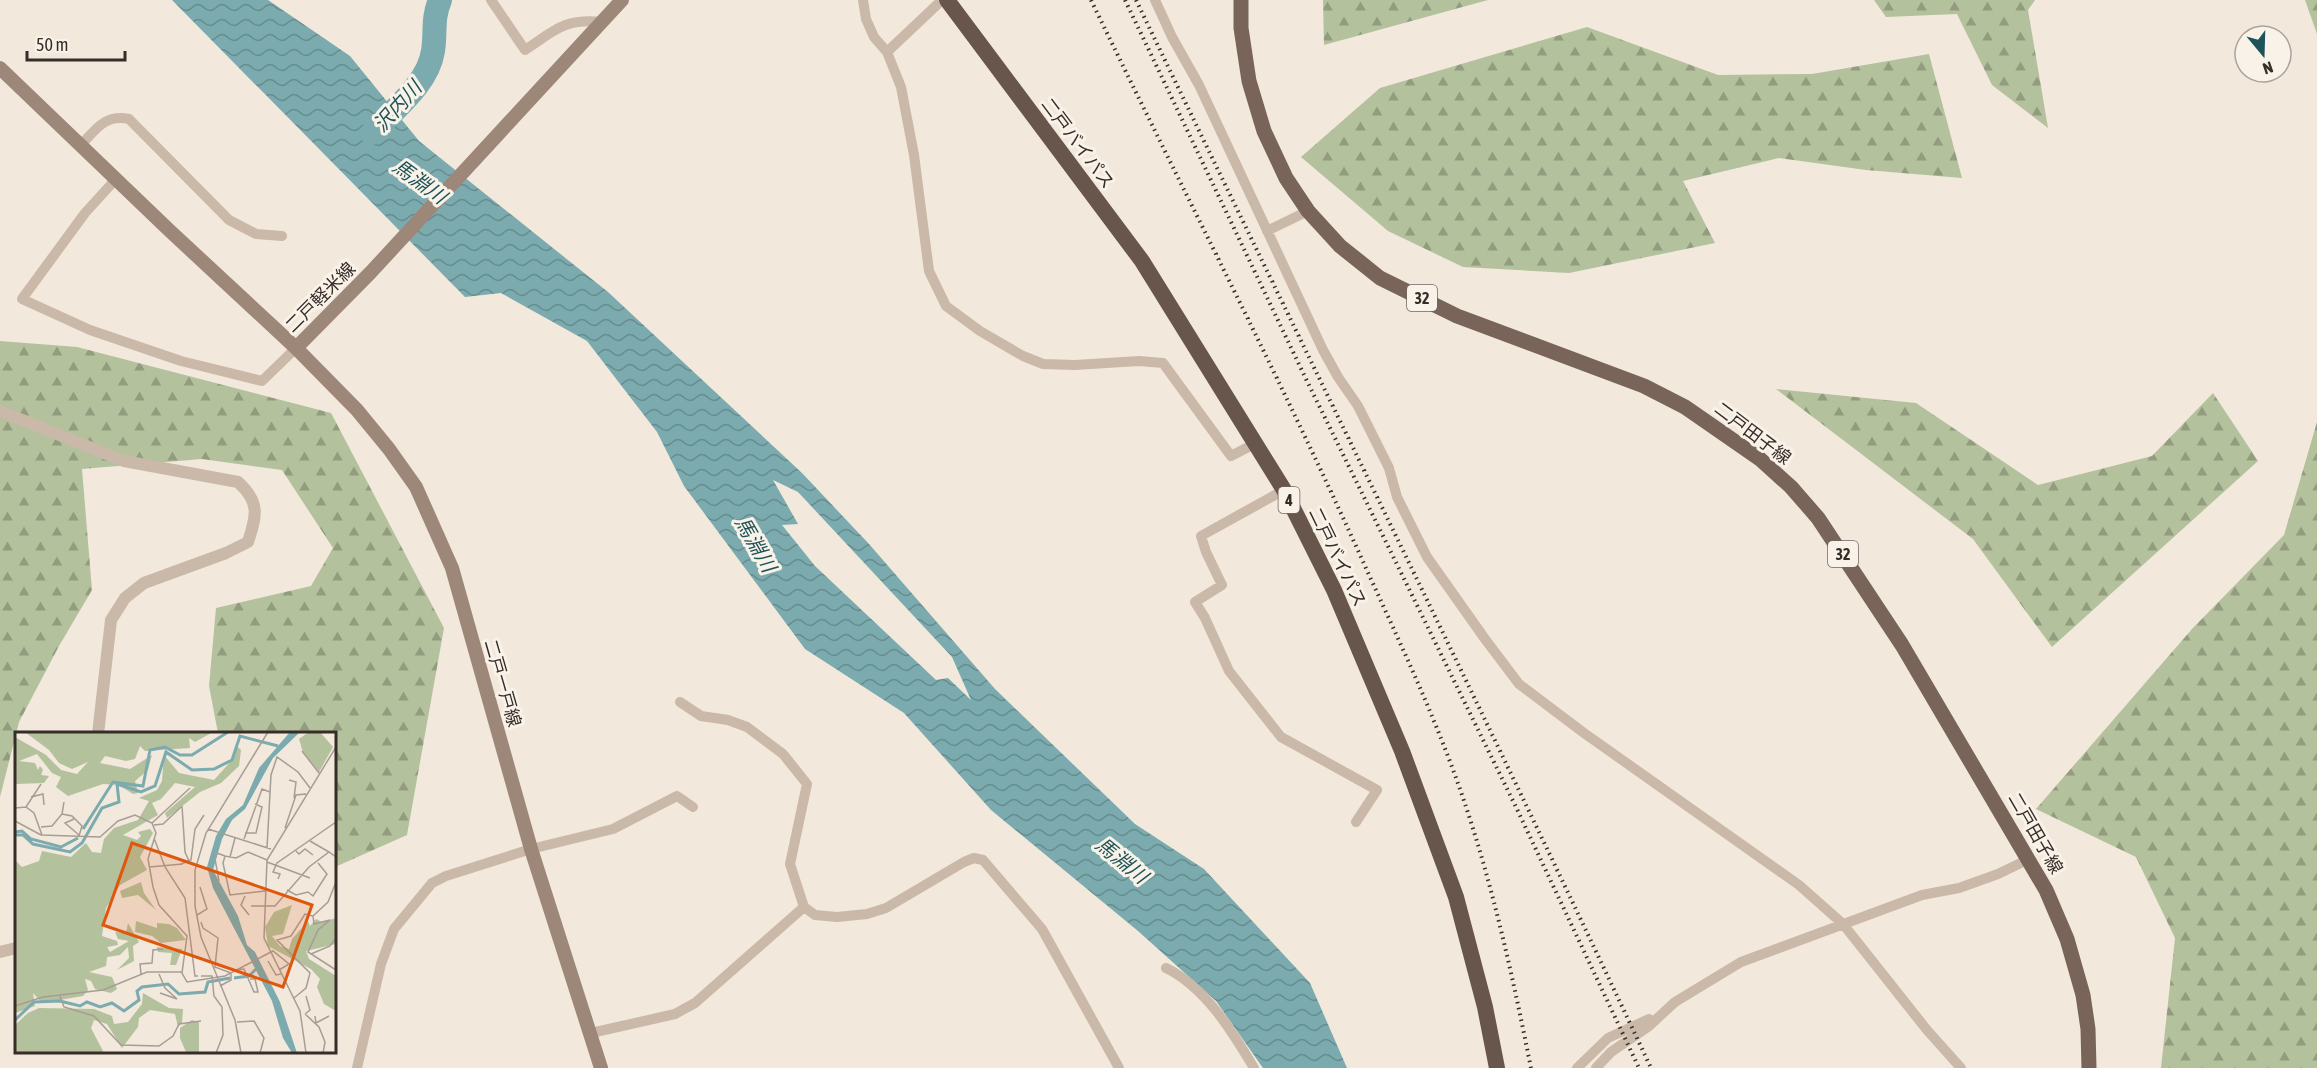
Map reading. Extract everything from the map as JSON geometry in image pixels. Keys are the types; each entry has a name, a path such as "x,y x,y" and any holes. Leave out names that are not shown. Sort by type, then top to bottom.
{"highway":[{"name":"二戸バイパス","path":"947,0 1143,261 1284,490 1334,590 1402,751 1456,897 1485,1007 1497,1068"}],"main road":[{"name":"二戸軽米線","path":"0,68 296,348 370,272 622,0"},
{"name":"二戸田子線","path":"1241,0 1241,28 1249,81 1264,131 1286,178 1308,212 1340,246 1380,278 1457,316 1644,386 1685,407 1760,459 1818,518 1902,645 2046,890 2067,939 2083,995 2088,1029 2089,1068"},
{"name":"二戸一戸線","path":"296,348 357,410 416,487 452,568 531,849 601,1068"}],"street":[{"path":"491,0 525,50 563,25 582,20 602,22"},
{"path":"863,0 866,20 874,37 887,52 901,87 914,155 929,271 946,306 980,331 1023,356 1043,364 1075,365 1139,361 1163,363 1231,456 1254,444"},
{"path":"887,52 942,0"},
{"path":"1155,0 1198,85 1323,350 1358,406 1389,468 1397,498 1427,557 1485,639 1519,684 1584,733 1799,885 1843,924 1927,1030 1961,1068"},
{"path":"81,145 102,121 119,117 129,119 229,220 256,234 282,237"},
{"path":"116,179 85,213 22,299 90,330 181,361 262,381 296,348"},
{"path":"1267,231 1308,212"},
{"path":"0,411 124,461 238,482 251,494 256,519 248,542 226,553 144,584 125,598 119,607 111,620 98,732"},
{"path":"1284,490 1201,536 1222,585 1195,602 1229,671 1281,736 1377,790 1356,822"},
{"path":"680,702 701,716 728,720 747,727 783,754 807,784 790,864 804,906 815,915 837,917 867,914 886,908 964,862 974,858 983,860 1042,929 1119,1068"},
{"path":"357,1068 381,964 394,929 432,883 446,876 531,849 613,829 677,796 693,807"},
{"path":"1577,1068 1608,1038 1660,1014 1741,962 1922,895 1959,888 1998,874 2028,859"},
{"path":"591,1033 675,1014 695,1003 804,906"},
{"path":"0,952 15,948"},
{"path":"1166,968 1185,977 1227,1024 1254,1068"},
{"path":"1596,1068 1611,1052 1648,1026 1660,1014"}],"green space":[{"path":"1323,0 1488,0 1324,45"},
{"path":"1874,0 2035,0 2028,10 2048,128 1992,85 1957,14 1886,17"},
{"path":"2305,0 2317,0 2317,34"},
{"path":"1587,27 1718,75 1812,74 1929,54 1962,178 1866,170 1779,158 1683,181 1715,243 1569,273 1463,267 1388,231 1301,157 1380,88"},
{"path":"0,341 77,347 331,413 444,628 407,835 336,867 336,732 218,732 209,686 216,608 311,586 333,548 282,470 202,459 82,469 92,590 19,722 0,797"},
{"path":"1776,389 1916,403 2038,485 2152,456 2213,393 2258,461 2052,647 1973,539"},
{"path":"2317,422 2317,1068 2161,1068 2175,938 2136,857 2036,809 2192,629 2284,535"}],"water":[{"name":"馬淵川","path":"172,0 268,0 350,56 419,141 608,292 802,473 869,544 995,689 1135,824 1204,869 1310,983 1347,1068 1263,1068 1216,1001 1138,931 991,810 904,713 805,649 684,486 657,432 587,341 501,293 465,297","holes":["773,480 798,492 952,657 971,700 948,678 936,680 815,566 782,525 798,524"]}],"waterway":[{"name":"沢内川","path":"372,133 409,95 430,63 435,19 440,0"}],"railway":[{"path":"1091,0 1299,424 1429,710 1463,797 1486,873 1506,950 1531,1068"},
{"path":"1125,0 1306,379 1515,805 1639,1068"},
{"path":"1136,0 1524,800 1651,1068"}]}
